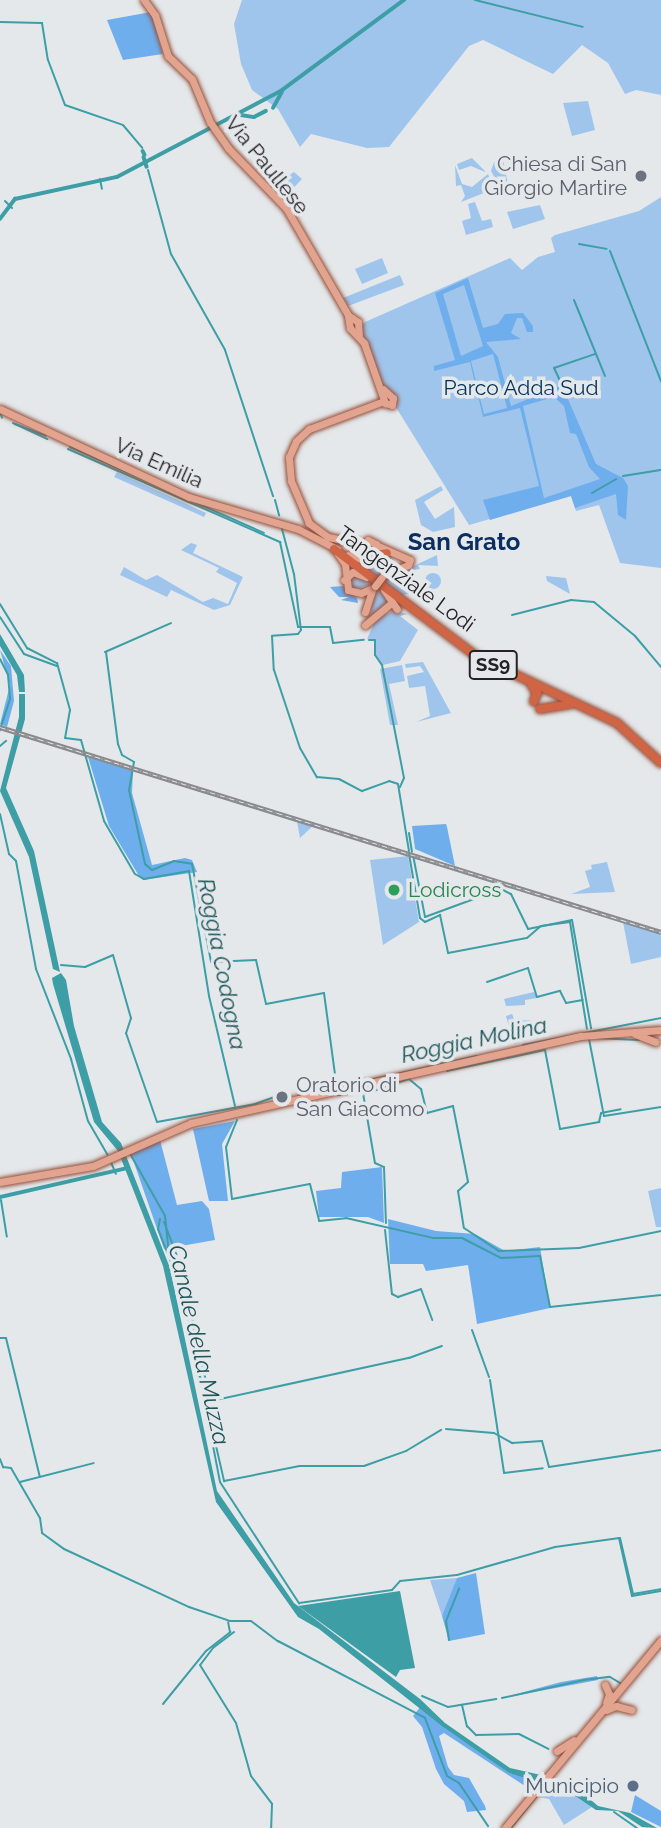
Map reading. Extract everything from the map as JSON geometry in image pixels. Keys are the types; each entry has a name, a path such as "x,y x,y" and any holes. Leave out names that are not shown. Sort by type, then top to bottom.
{"highway":[{"path":"364,567 369,549"},
{"name":"Tangenziale Lodi","path":"337,550 485,658 624,724 661,761"},
{"name":"SS9","path":"337,550 428,621 499,668 629,730 661,761"},
{"path":"364,567 369,556 387,553"},
{"path":"364,567 372,575"},
{"path":"388,593 428,621"},
{"path":"499,668 534,688 534,701"},
{"path":"540,709 568,704 602,715"}],"main road":[{"name":"Via Paullese","path":"144,0 155,15 168,56 192,79 210,122 286,208 357,331 383,389 386,400 309,429 296,441 289,457 290,477 304,516 321,534 369,549"},
{"name":"Via Emilia","path":"1,410 189,497 309,534"},
{"name":"Tangenziale Lodi","path":"309,534 337,550"},
{"path":"337,550 358,560 369,549"},
{"path":"369,549 387,553 401,561"},
{"path":"369,549 401,561"},
{"path":"337,550 344,562 344,581 365,612 374,587 401,561"},
{"path":"344,581 358,572 388,593 394,606 368,615 365,625"},
{"path":"351,592 374,587"},
{"path":"0,1182 109,1159 191,1123 576,1037 659,1029 658,1042 628,1032"},
{"path":"505,1828 545,1773 596,1718 661,1640"},
{"path":"596,1718 612,1707 632,1710 620,1700 626,1682"},
{"path":"596,1718 609,1697 606,1685 626,1682"},
{"path":"557,1751 587,1728"}],"green space":[{"path":"242,0 661,0 661,95 636,90 625,94 608,63 582,45 553,74 483,40 469,46 389,147 367,148 311,134 300,147 278,109 252,90 241,64 234,24"},
{"path":"588,101 595,130 572,136 563,103"},
{"path":"472,158 485,172 471,166 459,170 457,164"},
{"path":"503,160 508,184 500,187 491,171 494,162"},
{"path":"455,165 462,184 472,187 488,174 494,189 461,202 465,196 461,185 456,186"},
{"path":"294,172 302,179 283,199 272,187"},
{"name":"Parco Adda Sud","path":"661,197 661,568 620,563 599,505 576,511 571,496 469,525 384,388 360,328 365,322 510,258 522,270 538,257 555,252 551,238 555,235 639,211"},
{"path":"475,202 482,221 491,219 493,227 466,235 462,221 471,218 468,204"},
{"path":"540,205 545,219 513,229 507,212"},
{"path":"382,258 388,273 362,284 355,269"},
{"path":"400,275 404,285 348,306 343,298"},
{"path":"117,472 206,513 204,517 114,477"},
{"path":"441,486 443,490 424,502 435,519 454,507 455,527 433,532 421,525 415,500"},
{"path":"191,543 197,545 193,553 243,577 230,605 214,610 171,590 167,597 120,575 124,567 146,580 157,575 203,602 213,598 228,604 237,583 216,572 219,568 181,550"},
{"path":"390,555 395,562 380,578 367,568 367,560"},
{"path":"437,555 438,566 418,565 420,569 413,570 415,590 422,591 403,595 446,628 382,581"},
{"path":"433,573 439,575 439,587 433,589 427,587 425,581 427,575"},
{"path":"350,574 362,575 375,584 351,590"},
{"path":"546,576 566,578 570,594 547,581"},
{"path":"378,587 390,602 372,615 370,597"},
{"path":"393,611 408,614 400,616 418,630 400,661 383,665 375,655 375,640 367,639 376,619"},
{"path":"423,662 451,713 416,722 430,716 425,686 409,688 407,676 424,672 420,666 406,668 405,664"},
{"path":"402,665 405,681 389,684 398,725 390,725 380,669"},
{"path":"134,771 314,825 300,838 297,822"},
{"path":"408,856 419,922 383,945 370,860"},
{"path":"607,862 615,892 571,894 590,887 585,871 592,869 591,865"},
{"path":"623,922 661,933 661,957 631,964"},
{"path":"534,992 537,998 525,1000 525,1005 506,1006 504,999"},
{"path":"512,1014 515,1021 530,1020 535,1038 514,1044 506,1016"},
{"path":"661,1188 661,1227 656,1227 648,1191"},
{"path":"457,1578 447,1614 442,1616 430,1580"},
{"path":"550,1784 580,1797 592,1807 564,1825 549,1799 538,1797"}],"shaded area":[{"path":"151,12 163,54 123,60 107,20"},
{"path":"468,278 483,328 498,324 505,314 523,313 533,326 533,332 527,332 522,318 517,318 511,333 521,339 486,342 498,357 511,406 562,385 596,464 623,478 628,486 626,520 618,515 616,494 575,508 571,496 490,520 483,500 539,486 520,408 483,417 470,362 434,371 434,366 455,360 435,293","holes":["464,285 483,346 461,356 443,294","493,354 507,408 484,414 471,361","554,397 564,406 570,433 576,434 589,467 600,479 544,498 523,406"]},
{"path":"343,586 357,598 358,603 341,600 349,597 339,597 330,587"},
{"path":"0,634 24,675 25,692 19,692 17,675 0,646"},
{"path":"0,650 11,666 14,701 7,727 0,724 10,685"},
{"path":"19,694 25,694 25,719 6,788 34,851 60,972 53,969 29,857 0,791 19,717"},
{"path":"88,757 133,770 132,793 152,865 185,858 192,860 197,872 143,880 139,876 109,826"},
{"path":"446,824 455,866 415,849 412,826"},
{"path":"61,973 66,980 74,1026 102,1122 121,1143 170,1268 217,1491 294,1603 420,1699 445,1723 510,1768 541,1775 584,1794 598,1806 630,1813 657,1828 642,1827 618,1811 596,1810 568,1791 509,1773 442,1726 319,1629 298,1617 216,1502 163,1266 118,1151 94,1122 53,984 52,978"},
{"path":"235,1121 222,1144 228,1201 209,1201 193,1129"},
{"path":"160,1140 177,1205 202,1201 209,1209 215,1240 164,1249 131,1154"},
{"path":"382,1167 384,1223 368,1217 319,1217 316,1191 341,1188 342,1172"},
{"path":"388,1219 436,1231 475,1234 505,1251 540,1247 550,1308 477,1324 468,1265 426,1271 423,1264 390,1264"},
{"path":"476,1573 485,1634 449,1641 442,1616 457,1578"},
{"path":"400,1591 415,1668 400,1670 396,1677 298,1606"},
{"path":"597,1676 598,1680 502,1698 561,1682"},
{"path":"421,1706 509,1773 536,1779 531,1788 526,1792 525,1786 444,1733 439,1736 448,1767 454,1775 469,1778 486,1810 467,1812 464,1801 444,1784 422,1727 413,1716"},
{"path":"635,1795 661,1811 661,1827 631,1812"}],"waterway":[{"path":"0,219 15,199 117,177 281,91 404,0"},
{"path":"475,0 583,27"},
{"path":"0,22 42,23 48,60 65,105 123,125 142,148"},
{"path":"273,108 282,92"},
{"path":"241,115 254,117 266,111"},
{"path":"143,151 145,155"},
{"path":"144,157 147,167"},
{"path":"148,170 171,254 225,350 273,496"},
{"path":"100,179 102,189"},
{"path":"5,201 12,208"},
{"path":"579,244 607,249"},
{"path":"610,251 661,381"},
{"path":"574,300 605,376"},
{"path":"562,385 554,368 595,354"},
{"path":"0,411 2,418"},
{"path":"13,423 47,439"},
{"path":"15,424 46,436"},
{"path":"70,447 264,533"},
{"path":"68,449 280,542 298,627 330,627 333,643 364,640"},
{"path":"623,476 661,470"},
{"path":"592,493 616,479"},
{"path":"275,500 279,515"},
{"path":"282,529 294,574 301,630 298,634 272,636 274,670 300,748 317,777 339,779 362,791 389,781 398,784 409,851"},
{"path":"512,615 571,600 594,602 635,636 661,667"},
{"name":"Roggia Codogna","path":"0,604 27,648 57,663 70,710 65,738 81,740 104,821 135,874 144,879 189,871 209,996 235,1106"},
{"path":"0,617 24,654 57,666"},
{"path":"105,652 171,623"},
{"path":"369,640 375,640 375,655 382,665 404,778 400,787"},
{"path":"106,652 118,744 122,755 134,762 129,790 145,864 152,870 174,861 192,864 211,962 256,960 266,1004 324,993 337,1089"},
{"path":"0,659 8,675 10,699 0,730"},
{"path":"0,746 6,741"},
{"path":"0,814 9,854 16,861 36,969 71,1059 88,1121 108,1155"},
{"path":"409,833 412,852"},
{"path":"409,854 420,918 425,922 440,915 448,953 527,938 541,926 570,922 587,1029"},
{"path":"413,855 425,917 501,889 511,894 528,929 572,920 591,1028"},
{"name":"Roggia Molina","path":"61,965 85,967 113,955 131,1018 126,1033 157,1122 255,1104 283,1094 286,1099"},
{"path":"487,982 528,968 537,997 560,991 566,1003 583,1000"},
{"name":"Roggia Molina","path":"523,1045 661,1018"},
{"path":"594,1038 639,1040"},
{"path":"589,1039 604,1116 661,1107"},
{"path":"447,1071 545,1050 560,1129 599,1122 601,1113 621,1109"},
{"name":"Roggia Molina","path":"298,1096 477,1056"},
{"path":"364,1094 409,1079 421,1089 427,1113 453,1106 468,1182 458,1191 464,1228 499,1251 579,1248 661,1231"},
{"path":"338,1095 363,1093 375,1163 384,1167 386,1223"},
{"name":"Roggia Codogna","path":"237,1120 226,1147 232,1199 310,1184 319,1221 346,1218 433,1238 462,1238 501,1258 540,1256 550,1307 661,1295"},
{"name":"Canale della Muzza","path":"129,1152 165,1216 168,1247 188,1295 192,1341 224,1481 300,1466 364,1466 406,1451 441,1430"},
{"path":"110,1160 116,1174"},
{"path":"0,1197 128,1168"},
{"path":"1,1200 7,1237"},
{"name":"Canale della Muzza","path":"160,1219 158,1229 184,1295 220,1482 299,1603 392,1590 400,1581 457,1575 555,1547 619,1538 632,1596 661,1591"},
{"name":"Canale della Muzza","path":"164,1222 190,1290 194,1332 211,1401 409,1358 442,1346"},
{"path":"385,1230 392,1294 398,1297 421,1289 432,1320"},
{"path":"472,1330 489,1377"},
{"path":"0,1338 6,1338 40,1477"},
{"path":"490,1380 504,1473 543,1468"},
{"path":"446,1429 494,1433 512,1443 542,1441 549,1467 661,1450"},
{"path":"0,1459 3,1467 11,1468 40,1518 42,1533 64,1549 189,1607 230,1621 251,1621 278,1641 425,1718 447,1776 459,1783 488,1826"},
{"path":"20,1482 94,1463"},
{"path":"620,1538 633,1594 661,1589"},
{"path":"449,1640 446,1621 459,1589"},
{"path":"163,1704 206,1651 230,1632 228,1622"},
{"path":"234,1632 213,1648 200,1665 236,1723 251,1776 272,1804 271,1828"},
{"path":"502,1698 584,1680 610,1677 620,1683"},
{"path":"422,1696 448,1707 496,1699"},
{"path":"462,1705 467,1726 476,1735 519,1734 548,1749"},
{"path":"511,1828 548,1782"},
{"path":"614,1812 637,1828"}],"railway":[{"path":"0,727 661,932"}],"place":[{"name":"Chiesa di San Giorgio Martire","path":"641,176"},
{"name":"Lodicross","path":"394,890"},
{"name":"Oratorio di San Giacomo","path":"282,1097"},
{"name":"Municipio","path":"633,1786"}],"district":[{"name":"San Grato","path":"464,542"}]}
